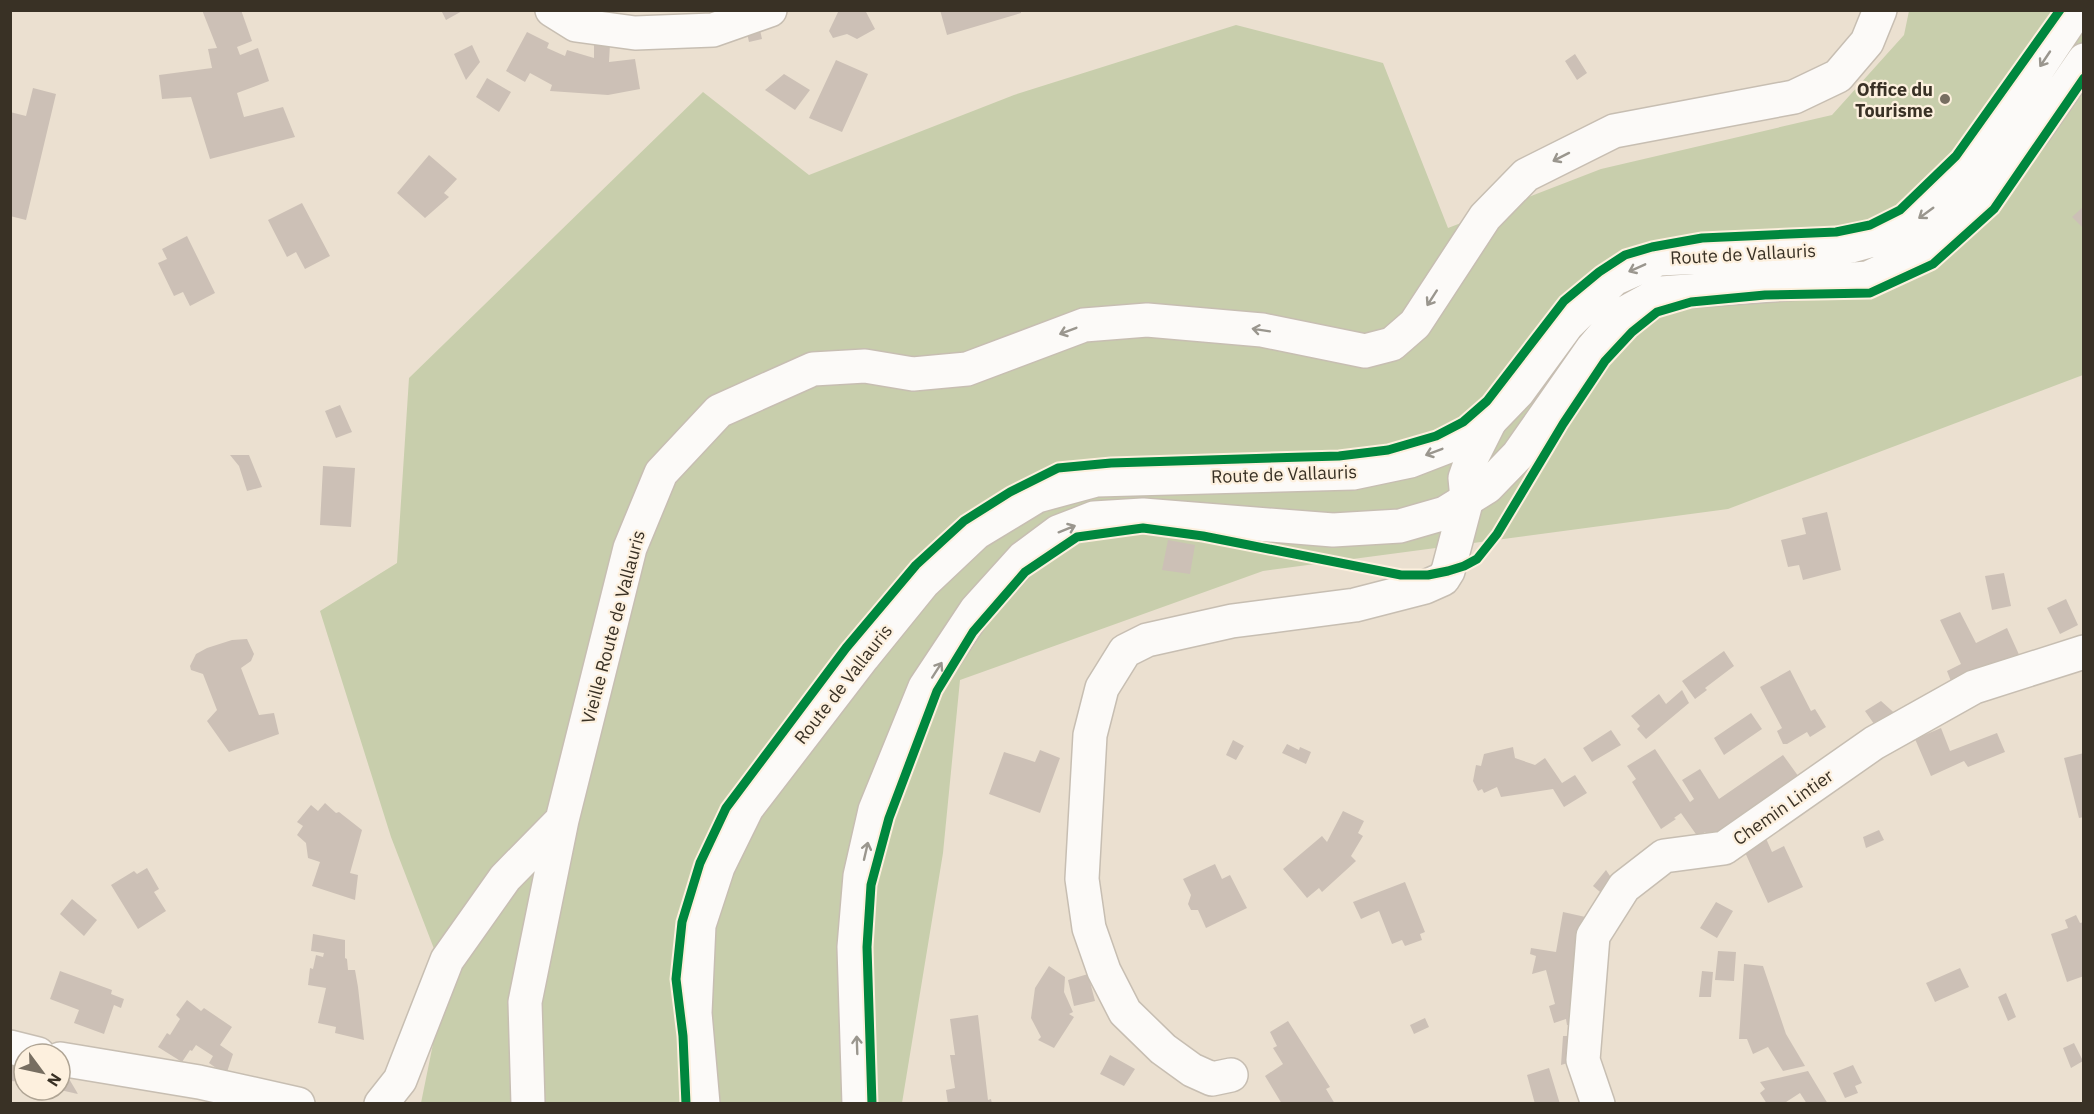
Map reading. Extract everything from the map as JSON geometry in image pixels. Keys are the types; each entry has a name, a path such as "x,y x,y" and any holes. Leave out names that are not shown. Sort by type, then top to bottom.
{"street":[{"path":"552,10 576,25 635,33 713,30 770,10"},
{"name":"Vieille Route de Vallauris","path":"528,1104 525,1002 562,820 630,548 661,473 719,411 813,369 865,366 913,375 967,369 1084,325 1147,320 1262,330 1365,351 1392,344 1415,324 1485,217 1526,175 1614,131 1794,97 1838,76 1867,42 1880,10"},
{"name":"Route de Vallauris","path":"703,1104 695,1013 699,925 718,867 747,808 923,583 976,532 1037,496 1096,480 1353,473 1410,461 1455,444 1490,421 1518,392 1567,325 1614,279 1659,259 1810,252 1851,246 1891,235 1930,211 1971,169 2078,10"},
{"name":"Route de Vallauris","path":"859,1104 854,947 860,876 876,810 925,687 976,610 1023,558 1058,532 1095,518 1143,515 1333,530 1400,526 1445,513 1487,487 1518,455 1592,349 1621,315 1660,293 1868,278 1912,257 1953,229 2035,132 2084,60"},
{"path":"1231,1075 1212,1079 1192,1070 1163,1049 1125,1012 1104,971 1089,928 1082,879 1090,735 1102,688 1125,651 1147,640 1232,621 1355,605 1425,587 1443,579 1448,571 1467,499 1466,478 1473,455 1490,421"},
{"name":"Chemin Lintier","path":"1598,1104 1583,1060 1593,936 1624,886 1664,856 1724,848 1874,743 1974,687 2084,652"},
{"path":"381,1104 400,1080 447,960 505,878 562,820"},
{"path":"72,1061 199,1082 298,1104"}],"green space":[{"path":"1909,11 2083,11 2083,375 1728,509 1263,571 960,680 943,853 902,1103 421,1103 446,980 391,837 320,611 397,563 409,378 703,92 809,175 1014,95 1236,25 1383,63 1448,228 1601,169 1832,115 1904,35"}],"building":[{"path":"202,10 241,10 252,41 237,47 240,55 258,48 269,81 237,93 244,117 283,107 295,137 210,159 191,97 162,99 159,75 212,68 208,49 217,48"},
{"path":"441,10 464,10 446,20"},
{"path":"839,10 865,10 875,29 857,39 847,34 833,38 829,31"},
{"path":"940,10 1021,10 1021,13 947,35"},
{"path":"760,30 762,39 749,42 747,33"},
{"path":"527,32 549,43 547,48 565,56 567,50 594,58 594,42 610,44 609,62 635,59 640,89 608,95 550,91 552,85 530,73 525,82 506,71"},
{"path":"472,45 480,62 466,80 454,54"},
{"path":"1575,54 1587,73 1577,80 1565,61"},
{"path":"836,60 868,74 842,132 809,118"},
{"path":"784,74 810,90 795,110 765,90"},
{"path":"487,78 511,92 499,112 476,97"},
{"path":"33,88 56,94 26,220 10,216 10,112 26,116"},
{"path":"429,155 457,179 444,193 449,197 425,218 397,193"},
{"path":"302,203 330,256 305,269 296,252 287,257 268,220"},
{"path":"2084,206 2084,229 2072,217"},
{"path":"187,236 215,293 190,306 183,292 174,296 158,263 167,259 162,249"},
{"path":"340,405 352,432 336,438 325,411"},
{"path":"230,455 249,455 262,487 247,491 239,466"},
{"path":"323,466 355,468 351,527 320,525"},
{"path":"1827,512 1841,570 1803,580 1799,565 1788,567 1781,540 1806,534 1802,518"},
{"path":"1168,540 1195,545 1190,574 1162,570"},
{"path":"2004,573 2011,606 1992,610 1985,576"},
{"path":"2066,599 2078,625 2060,634 2047,608"},
{"path":"1960,612 1976,643 2007,628 2021,659 1954,689 1947,671 1961,664 1940,620"},
{"path":"247,639 254,654 251,661 241,668 259,715 274,713 279,734 229,752 207,721 217,710 203,674 191,670 190,666 196,654 207,648 232,640"},
{"path":"1724,651 1734,666 1705,688 1707,690 1695,699 1682,681"},
{"path":"1790,670 1811,711 1815,709 1826,727 1810,737 1807,732 1783,744 1777,731 1782,728 1760,687"},
{"path":"1682,690 1689,703 1646,739 1637,729 1640,726 1631,716 1659,694 1666,704"},
{"path":"1881,701 1900,718 1879,731 1865,711"},
{"path":"1751,713 1762,729 1724,755 1714,738"},
{"path":"1941,728 1950,751 1997,733 2005,752 1968,767 1964,761 1931,776 1915,739"},
{"path":"1611,730 1621,745 1592,762 1583,748"},
{"path":"1233,740 1244,746 1236,760 1226,755"},
{"path":"1287,744 1299,750 1300,747 1311,752 1306,764 1282,753"},
{"path":"1513,747 1515,758 1535,765 1545,758 1562,783 1575,775 1587,793 1564,807 1553,789 1501,797 1497,787 1484,793 1482,789 1478,791 1473,781 1476,765 1481,766 1484,754"},
{"path":"1655,749 1690,802 1694,799 1682,780 1700,769 1719,799 1783,755 1804,784 1711,840 1705,832 1698,837 1681,813 1661,829 1632,782 1636,779 1627,766"},
{"path":"1040,750 1060,758 1040,813 989,794 1004,752 1035,762"},
{"path":"2084,753 2084,817 2079,818 2064,758"},
{"path":"325,803 362,830 350,873 358,875 355,900 312,886 320,862 308,858 306,843 297,835 303,826 297,822 311,805 318,811"},
{"path":"1343,811 1364,821 1358,833 1363,836 1351,856 1356,861 1322,892 1319,888 1307,898 1283,869 1322,836 1327,842"},
{"path":"1879,830 1884,840 1866,848 1863,837"},
{"path":"1764,834 1772,852 1784,846 1803,887 1768,903 1743,848"},
{"path":"1215,864 1222,879 1230,875 1247,908 1206,928 1198,910 1191,910 1188,904 1191,895 1183,879"},
{"path":"147,868 159,889 154,892 166,911 138,929 111,885 134,871 137,874"},
{"path":"1606,870 1616,885 1606,897 1593,886"},
{"path":"1405,882 1425,932 1420,934 1422,940 1405,946 1402,940 1392,944 1379,911 1361,919 1353,902"},
{"path":"72,899 97,920 84,936 60,914"},
{"path":"1716,902 1733,911 1717,938 1700,928"},
{"path":"1563,912 1590,918 1575,1026 1567,1025 1566,1019 1554,1023 1549,1006 1555,1004 1546,970 1532,974 1536,956 1530,954 1531,948 1556,952"},
{"path":"2076,915 2080,923 2084,922 2084,976 2067,982 2051,934 2068,928 2065,920"},
{"path":"313,934 345,940 348,970 355,970 364,1040 335,1033 336,1027 318,1023 326,988 308,985 310,968 313,969 316,955 323,957 324,953 311,951"},
{"path":"1718,951 1736,952 1734,981 1715,980"},
{"path":"1744,964 1763,966 1786,1034 1805,1066 1783,1071 1768,1047 1753,1054 1747,1039 1739,1039"},
{"path":"1049,966 1065,977 1064,992 1073,1012 1069,1014 1074,1017 1054,1048 1038,1040 1041,1037 1031,1018 1035,988"},
{"path":"1960,968 1969,987 1935,1002 1926,983"},
{"path":"60,971 112,990 111,994 124,999 121,1008 114,1005 104,1034 74,1023 79,1010 50,999"},
{"path":"1702,971 1713,972 1711,997 1699,997"},
{"path":"1088,974 1095,1001 1074,1006 1068,980"},
{"path":"2006,993 2016,1017 2008,1021 1998,997"},
{"path":"187,1000 201,1011 204,1008 232,1027 220,1045 233,1054 226,1075 209,1063 213,1056 196,1045 182,1062 158,1047 167,1033 170,1035 180,1019 176,1015"},
{"path":"978,1015 988,1100 991,1099 992,1104 948,1104 946,1090 955,1088 950,1055 955,1055 950,1019"},
{"path":"1425,1018 1429,1027 1414,1034 1410,1025"},
{"path":"1288,1021 1330,1087 1326,1089 1335,1104 1282,1104 1265,1076 1283,1064 1273,1048 1277,1046 1270,1032"},
{"path":"1563,1036 1575,1036 1574,1061 1561,1065"},
{"path":"2074,1043 2083,1061 2071,1068 2063,1048"},
{"path":"1110,1055 1135,1069 1124,1086 1100,1074"},
{"path":"10,1059 12,1060 12,1081 10,1081"},
{"path":"1853,1065 1862,1083 1855,1086 1858,1093 1845,1098 1833,1073"},
{"path":"1549,1068 1560,1104 1535,1104 1527,1075"},
{"path":"1808,1071 1828,1104 1807,1104 1800,1093 1783,1104 1767,1104 1760,1093 1765,1089 1760,1082"},
{"path":"72,1084 78,1094 72,1093"}],"cycle path":[{"path":"686,1104 683,1036 676,979 682,922 700,863 726,808 846,648 916,565 964,521 1010,492 1058,468 1111,463 1339,456 1388,450 1436,436 1463,422 1487,401 1564,301 1599,272 1625,255 1652,247 1702,238 1836,232 1870,225 1900,210 1956,156 2060,10"},
{"path":"872,1104 867,947 871,885 889,818 937,691 973,632 1025,572 1077,537 1143,528 1203,536 1401,575 1428,575 1464,566 1477,559 1497,534 1563,424 1605,361 1632,332 1657,312 1691,302 1765,295 1870,293 1933,264 1994,209 2084,78"}],"place":[{"name":"Office du Tourisme","path":"1945,99"}]}
